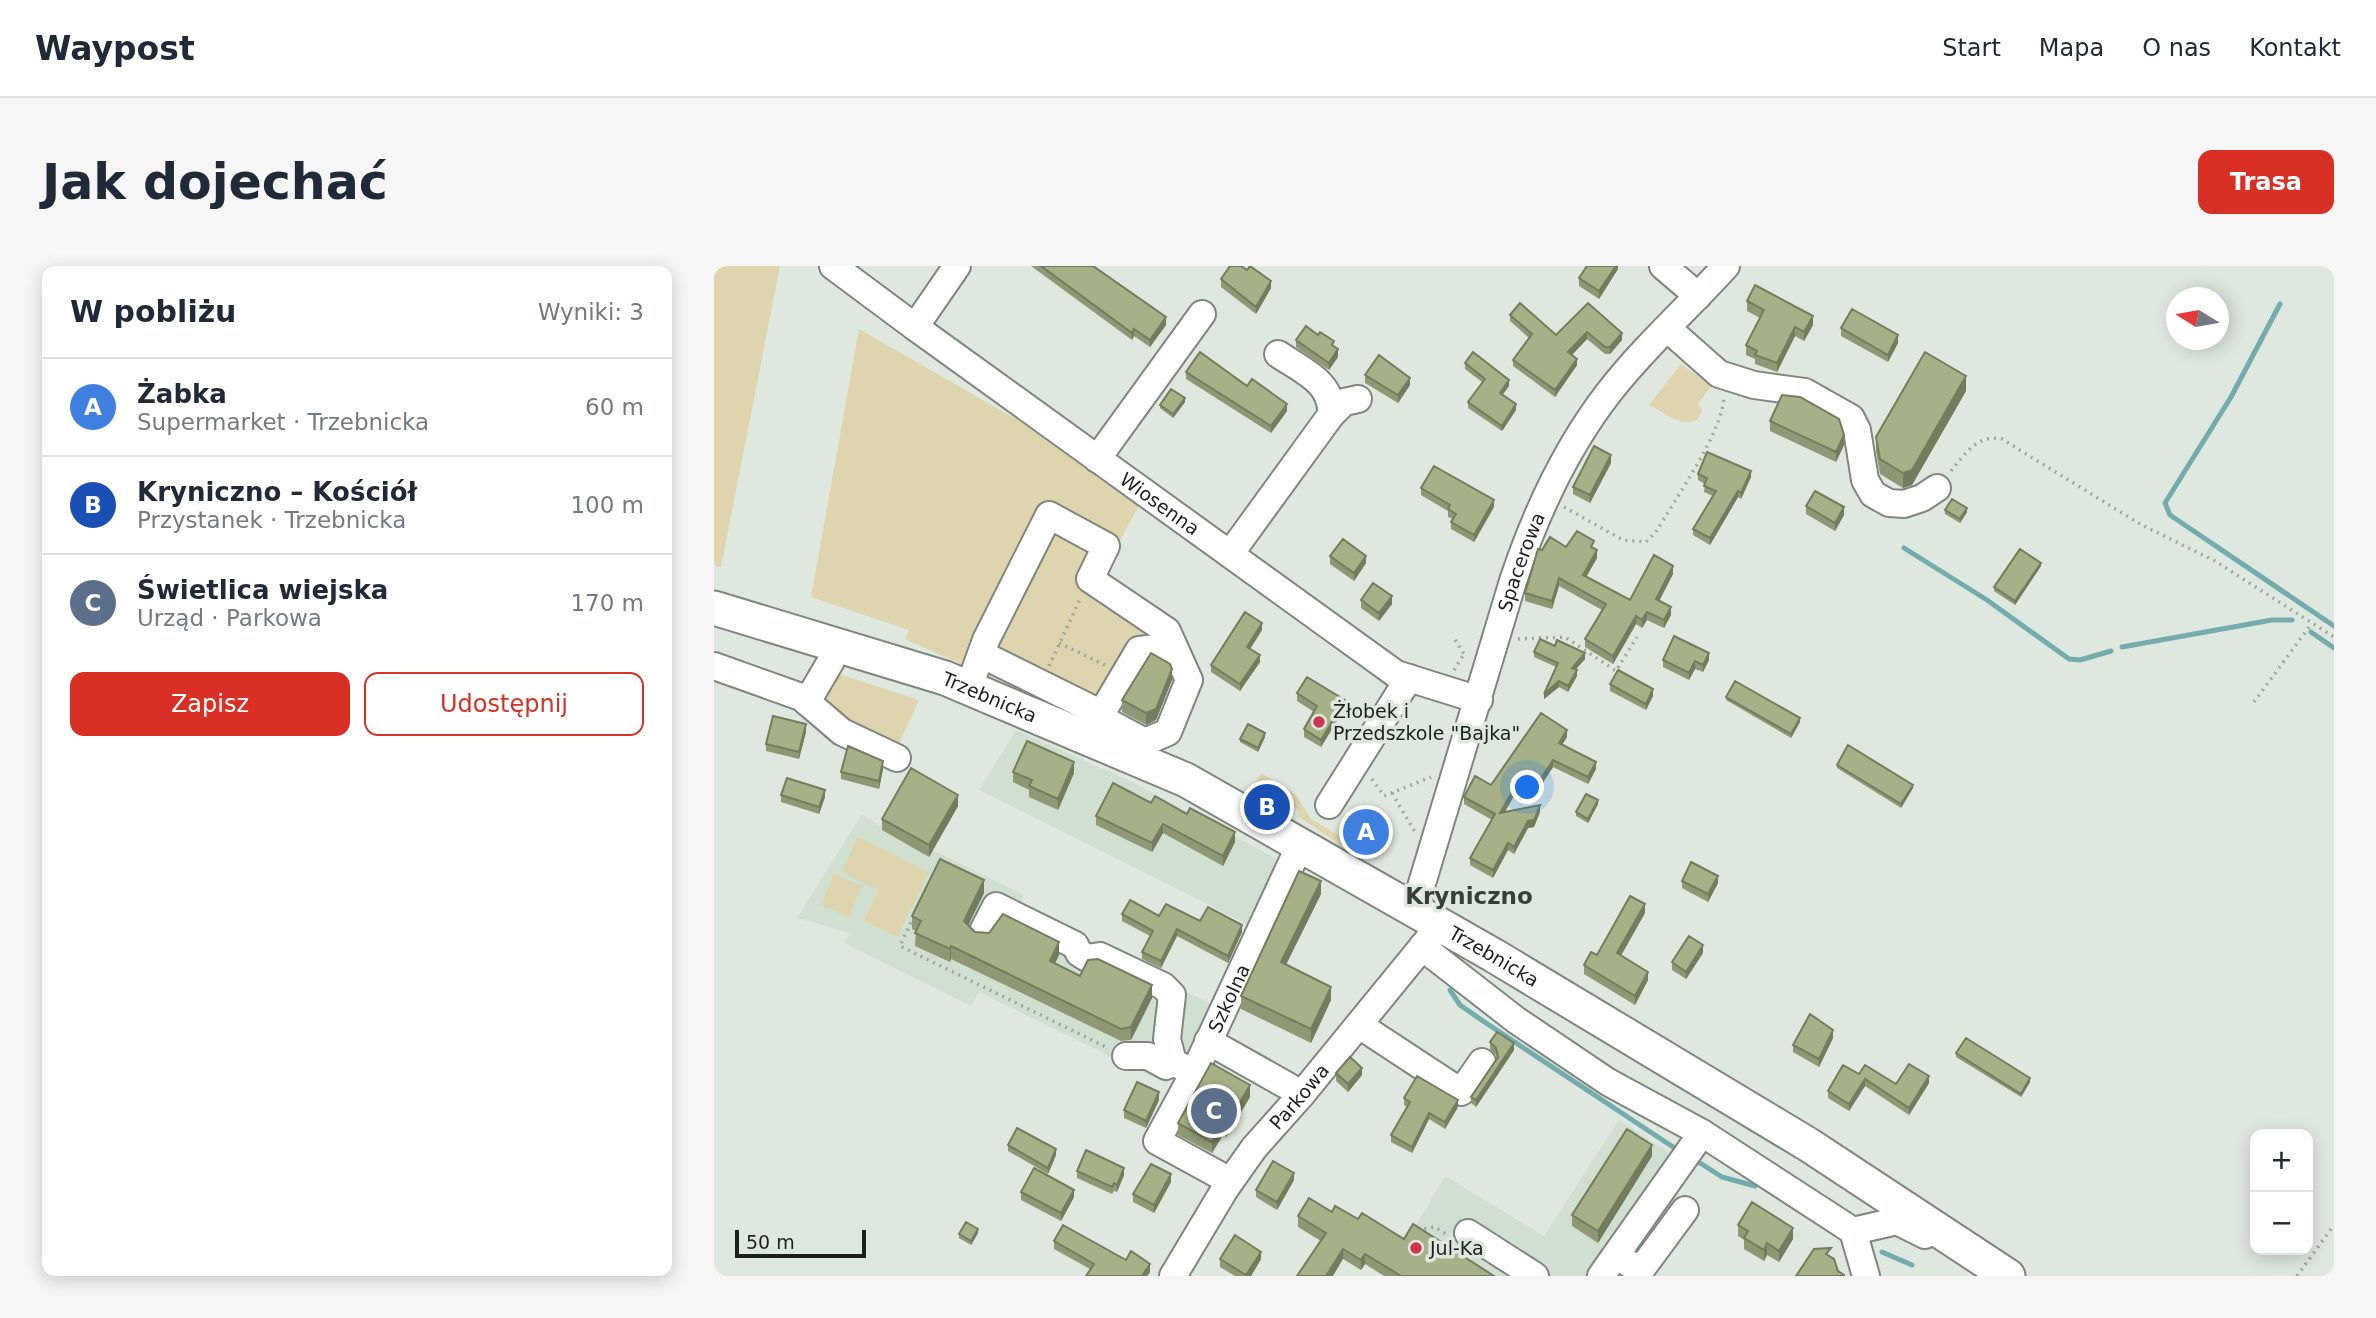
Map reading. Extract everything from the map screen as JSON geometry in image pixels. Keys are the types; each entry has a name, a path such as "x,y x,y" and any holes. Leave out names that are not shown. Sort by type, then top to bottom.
{"main road":[{"name":"Trzebnicka","path":"714,608 833,642 969,687 1186,780 1425,928 1809,1145 2008,1276"}],"street":[{"name":"Wiosenna","path":"833,266 1396,674 1479,700"},
{"path":"915,327 957,266"},
{"path":"1663,266 1698,296"},
{"name":"Spacerowa","path":"1425,928 1494,638 1528,538 1547,496 1608,393 1726,266"},
{"path":"1097,459 1202,314"},
{"path":"1667,328 1719,374 1754,385 1805,392 1851,418 1857,430 1865,480 1873,494 1889,503 1904,504 1922,498 1937,488"},
{"path":"1278,354 1324,385 1332,400 1331,415"},
{"path":"1230,554 1331,415 1344,402 1358,399"},
{"path":"969,687 981,654 1049,515 1105,546 1090,579 1167,631 1189,680 1168,732 1145,742 981,654"},
{"path":"807,702 831,661 833,642"},
{"path":"1100,716 1139,650 1173,646"},
{"path":"714,666 801,697 842,732 897,758"},
{"path":"1329,805 1409,678"},
{"name":"Szkolna","path":"1294,858 1208,1041 1302,1094"},
{"path":"984,932 996,906 1074,944 1079,953 1087,958 1100,956 1163,986 1172,995 1167,1040 1184,1067"},
{"path":"1425,928 1516,1020 1608,1082 1866,1228 1897,1221 1927,1236 1961,1245"},
{"name":"Parkowa","path":"1173,1276 1230,1181 1254,1148 1359,1025 1425,928"},
{"path":"1359,1025 1461,1092 1482,1062"},
{"path":"1208,1041 1184,1067 1157,1141 1230,1181"},
{"path":"1126,1056 1148,1056 1166,1066 1184,1067"},
{"path":"1685,1210 1640,1271 1609,1265 1702,1133"},
{"path":"1866,1228 1866,1276"},
{"path":"1463,1237 1535,1276"}],"path":[{"path":"1547,496 1623,540 1646,542 1656,532 1713,434 1724,407 1725,389 1719,374"},
{"path":"1937,488 1980,440 1989,437 2002,439 2140,524 2215,561 2334,637"},
{"path":"1041,684 1090,579"},
{"path":"2254,702 2312,623"},
{"path":"1494,638 1565,636 1616,671 1637,637"},
{"path":"1453,672 1464,654 1455,640"},
{"path":"1059,643 1124,674"},
{"path":"1366,769 1384,796 1439,774"},
{"path":"1392,793 1419,838"},
{"path":"916,911 900,946 1126,1056"},
{"path":"2297,1276 2334,1226"},
{"path":"1419,1238 1424,1229 1435,1227 1463,1237"}],"shaded area":[{"path":"714,266 780,266 721,567 714,565"},
{"path":"859,329 1021,422 1140,504 1094,587 1148,623 1093,722 905,639 909,630 811,597"},
{"path":"1681,364 1711,386 1698,404 1702,411 1697,420 1690,422 1672,418 1649,405"},
{"path":"833,672 919,700 898,746 829,712 823,693"},
{"path":"1016,730 1126,779 1283,862 1251,926 979,790"},
{"path":"1261,773 1296,795 1311,819 1359,847 1353,854 1298,816 1299,810 1255,784"},
{"path":"862,814 895,836 912,840 1024,895 1018,909 1213,1005 1194,1048 1174,1070 1167,1084 979,992 971,1006 844,943 850,933 797,918"},
{"path":"858,837 929,872 897,937 864,921 879,890 842,872"},
{"path":"834,874 862,886 849,917 821,905"},
{"name":"Jul-Ka","path":"1619,1120 1670,1153 1594,1268 1612,1276 1386,1276 1445,1176 1544,1236"}],"building":[{"path":"1041,266 1093,266 1166,317 1150,340 1134,329 1132,333"},
{"path":"1230,266 1241,266 1247,270 1250,266 1271,281 1256,307 1221,279"},
{"path":"1587,266 1616,266 1599,291 1579,278"},
{"path":"1755,285 1813,316 1804,332 1795,327 1777,363 1755,355 1757,351 1746,345 1764,310 1747,301"},
{"path":"1520,303 1556,335 1588,303 1622,333 1610,347 1605,347 1587,332 1568,352 1577,359 1555,390 1513,360 1532,334 1510,315"},
{"path":"1852,309 1898,335 1888,355 1841,328"},
{"path":"1306,326 1318,335 1320,332 1334,341 1332,345 1338,349 1329,363 1296,340"},
{"path":"1200,352 1247,386 1252,379 1287,404 1271,426 1186,372"},
{"path":"1473,352 1509,380 1500,393 1516,404 1502,426 1468,402 1485,379 1465,363"},
{"path":"1925,352 1966,376 1912,470 1903,473 1880,459 1876,437"},
{"path":"1379,355 1410,378 1398,395 1365,375"},
{"path":"1171,389 1185,398 1173,414 1160,405"},
{"path":"1782,395 1800,397 1839,419 1844,435 1836,452 1770,421"},
{"path":"1594,446 1611,455 1590,495 1573,487"},
{"path":"1707,452 1751,471 1741,493 1738,491 1710,538 1693,529 1716,491 1704,486 1707,478 1698,474"},
{"path":"1434,466 1494,500 1474,535 1451,522 1456,514 1448,509 1450,505 1421,488"},
{"path":"1815,491 1844,507 1835,523 1806,506"},
{"path":"1952,499 1967,508 1960,519 1945,510"},
{"path":"1577,531 1594,541 1591,547 1597,550 1583,575 1630,600 1654,555 1673,566 1656,599 1671,607 1664,620 1647,612 1642,620 1636,616 1613,656 1585,639 1606,604 1559,578 1552,601 1525,593 1538,549 1542,550 1550,537 1566,547"},
{"path":"1343,539 1366,556 1354,573 1330,556"},
{"path":"2020,549 2041,563 2015,601 1994,587"},
{"path":"1373,583 1392,596 1379,613 1361,600"},
{"path":"1245,612 1262,623 1247,647 1260,655 1240,684 1211,665"},
{"path":"1674,636 1709,653 1703,665 1695,661 1689,673 1663,660"},
{"path":"1540,639 1555,646 1557,640 1585,653 1572,668 1577,670 1568,686 1559,681 1544,694 1558,663 1534,652"},
{"path":"1151,653 1170,664 1172,669 1156,709 1146,713 1122,700"},
{"path":"1618,670 1653,689 1646,704 1610,684"},
{"path":"1307,677 1345,700 1321,740 1304,729 1317,706 1297,693"},
{"path":"1735,681 1800,718 1791,734 1726,697"},
{"path":"1541,713 1567,730 1559,743 1596,762 1588,777 1553,760 1538,783 1523,773 1500,813 1540,805 1534,820 1528,821 1514,847 1508,843 1493,870 1470,858 1495,814 1464,797 1475,776 1491,785"},
{"path":"773,716 806,724 799,752 766,744"},
{"path":"1248,724 1265,733 1258,748 1240,739"},
{"path":"1027,741 1074,762 1058,799 1029,786 1032,780 1013,772"},
{"path":"1848,745 1913,785 1901,804 1837,765"},
{"path":"848,746 883,761 879,781 841,772"},
{"path":"911,768 958,795 929,845 882,819"},
{"path":"787,778 825,790 819,807 781,795"},
{"path":"1113,783 1151,803 1155,796 1187,814 1190,808 1235,832 1223,856 1163,824 1152,843 1096,816"},
{"path":"1586,794 1598,800 1588,819 1576,812"},
{"path":"1363,807 1383,820 1370,842 1349,829"},
{"path":"940,859 984,880 964,921 975,932 989,933 1003,914 1059,942 1050,961 1080,976 1088,960 1098,959 1152,985 1131,1027 1121,1029 951,946 950,949 915,933 921,921 912,916"},
{"path":"1691,862 1718,876 1708,894 1682,881"},
{"path":"1299,871 1321,881 1281,962 1331,987 1311,1029 1241,996"},
{"path":"1630,896 1645,904 1617,953 1648,972 1635,996 1584,965 1591,952 1597,955"},
{"path":"1130,900 1159,916 1166,904 1200,921 1208,907 1242,925 1228,956 1177,929 1161,961 1142,952 1153,931 1122,914"},
{"path":"1689,936 1703,945 1686,972 1672,962"},
{"path":"1810,1014 1833,1030 1819,1059 1793,1045"},
{"path":"1497,1032 1514,1043 1476,1100 1471,1097 1498,1057 1496,1048 1490,1042"},
{"path":"1966,1038 2030,1078 2021,1094 1956,1053"},
{"path":"1350,1057 1362,1068 1348,1084 1336,1073"},
{"path":"1211,1063 1250,1085 1226,1126 1223,1124 1212,1142 1178,1123"},
{"path":"1909,1064 1929,1076 1909,1108 1865,1079 1849,1104 1828,1091 1843,1065 1859,1074 1865,1065 1896,1084"},
{"path":"1417,1076 1458,1100 1445,1122 1429,1113 1412,1147 1391,1135 1410,1102 1404,1098"},
{"path":"1137,1082 1159,1092 1146,1121 1124,1110"},
{"path":"1017,1128 1056,1149 1048,1168 1008,1145"},
{"path":"1627,1129 1652,1145 1598,1231 1572,1215"},
{"path":"1086,1150 1124,1168 1117,1185 1114,1183 1112,1187 1077,1171"},
{"path":"1273,1161 1294,1173 1277,1202 1256,1190"},
{"path":"1151,1164 1171,1174 1154,1205 1133,1194"},
{"path":"1034,1168 1074,1190 1061,1213 1021,1192"},
{"path":"1309,1198 1332,1212 1335,1206 1358,1219 1362,1213 1404,1239 1413,1224 1494,1276 1401,1276 1365,1254 1361,1260 1343,1249 1326,1276 1297,1276 1326,1233 1298,1216"},
{"path":"1752,1202 1793,1228 1779,1251 1767,1243 1764,1250 1744,1238 1748,1231 1738,1225"},
{"path":"966,1222 978,1229 971,1241 959,1234"},
{"path":"1063,1225 1126,1260 1131,1251 1150,1264 1142,1276 1086,1276 1094,1264 1054,1241"},
{"path":"1235,1235 1261,1252 1246,1275 1220,1259"},
{"path":"1831,1248 1826,1254 1834,1259 1838,1271 1844,1276 1796,1276 1814,1249"}],"waterway":[{"path":"2280,304 2231,397 2165,503 2170,515 2334,626"},
{"path":"1904,548 1987,600 2069,659 2080,660 2111,651"},
{"path":"2122,647 2272,620 2292,620"},
{"path":"2311,632 2334,648"},
{"path":"1450,990 1460,1005 1673,1147"},
{"path":"1697,1161 1722,1177 1755,1186"},
{"path":"1882,1252 1912,1265"}],"place":[{"name":"Żłobek i Przedszkole \"Bajka\"","path":"1319,722"},
{"name":"Kryniczno – Kościół","path":"1267,807"},
{"name":"Żabka","path":"1366,832"},
{"name":"Świetlica wiejska","path":"1214,1111"},
{"name":"Jul-Ka","path":"1416,1248"}],"district":[{"name":"Kryniczno","path":"1469,896"}]}
